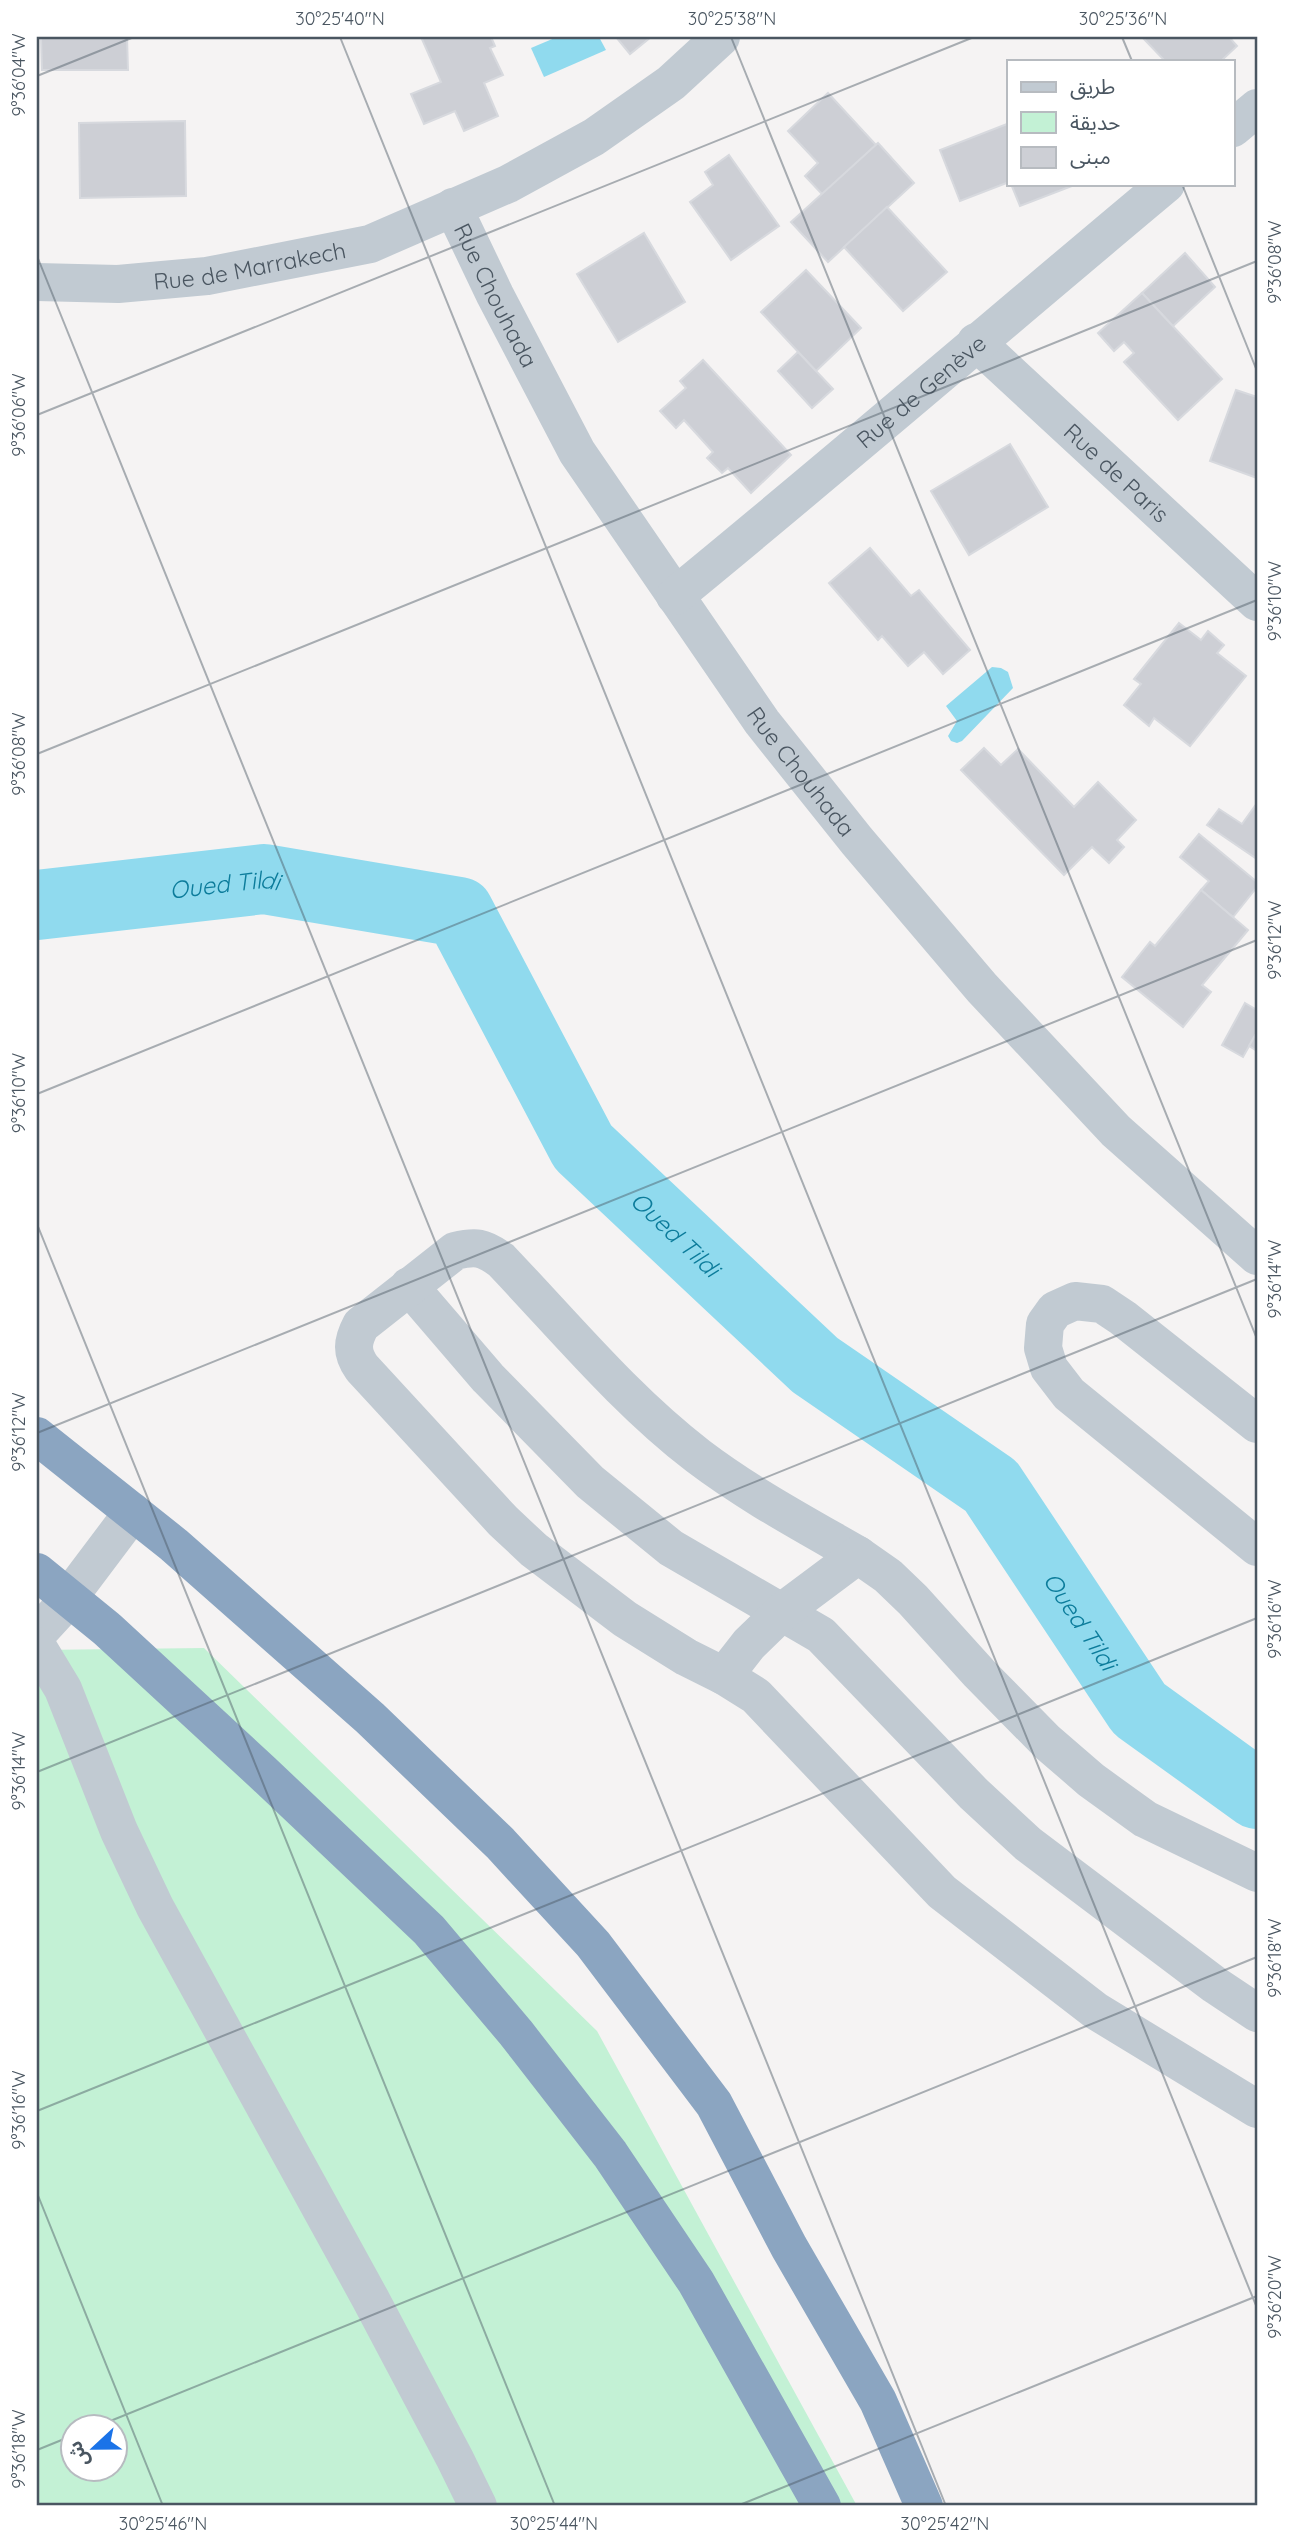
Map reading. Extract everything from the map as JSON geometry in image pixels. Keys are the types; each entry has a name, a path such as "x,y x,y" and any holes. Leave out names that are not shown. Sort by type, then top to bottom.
{"highway":[{"path":"37,1436 174,1545 370,1718 500,1843 593,1944 714,2104 789,2247 878,2401 924,2506"},
{"path":"37,1572 107,1629 429,1930 516,2033 610,2154 696,2281 822,2506"}],"street":[{"name":"Rue de Marrakech","path":"37,282 118,284 207,276 370,244 508,184 594,137 671,83 721,37"},
{"path":"1234,127 1257,108"},
{"name":"Rue de Genève","path":"675,596 820,478 976,342 1164,186"},
{"name":"Rue Chouhada","path":"453,207 495,295 577,452 762,722 857,841 982,988 1116,1132 1257,1255"},
{"name":"Rue de Paris","path":"976,342 1257,602"},
{"path":"1257,1873 1145,1819 1091,1780 1048,1742 979,1673 888,1576 858,1555 779,1510 699,1457 650,1415 501,1260 489,1251 473,1247 455,1251 361,1325 353,1340 354,1356 362,1368 503,1521 534,1550 625,1619 756,1696 942,1892 1096,2011 1257,2109"},
{"path":"409,1286 488,1378 590,1482 670,1548 821,1635 974,1794 1028,1844 1215,1985 1257,2013"},
{"path":"1257,1424 1102,1304 1075,1301 1055,1310 1045,1324 1043,1348 1049,1368 1069,1394 1257,1547"},
{"path":"37,1634 133,1513"},
{"path":"724,1676 749,1644 783,1612 858,1555"},
{"path":"37,1646 63,1689 119,1831 155,1907 370,2298 478,2506"}],"green space":[{"path":"204,1648 597,2031 857,2506 37,2506 37,1650"}],"water":[{"path":"557,37 599,37 606,50 544,77 531,48"},
{"path":"992,667 1008,672 1013,688 962,741 951,741 948,736 957,721 946,706"}],"building":[{"path":"41,37 127,37 128,70 42,70"},
{"path":"421,37 491,37 495,46 490,48 503,75 484,83 498,116 464,131 455,111 424,124 411,94 441,82"},
{"path":"616,37 651,37 630,54"},
{"path":"1142,37 1229,37 1237,46 1222,60 1164,60"},
{"path":"828,93 876,145 823,195 805,176 818,163 788,131"},
{"path":"185,121 186,196 80,198 79,123"},
{"path":"1007,124 1007,183 960,201 940,150"},
{"path":"878,143 914,183 828,262 791,222"},
{"path":"729,155 779,226 731,260 690,202 713,185 705,172"},
{"path":"1012,186 1072,186 1020,206"},
{"path":"887,207 947,272 903,311 844,247"},
{"path":"644,233 685,302 618,342 577,274"},
{"path":"1185,253 1215,287 1173,326 1142,293"},
{"path":"806,270 861,328 816,371 761,312"},
{"path":"1142,293 1222,379 1178,420 1124,362 1134,353 1124,342 1114,351 1098,333"},
{"path":"798,352 833,389 812,408 778,371"},
{"path":"703,360 791,455 751,493 728,468 722,473 707,458 713,452 684,420 676,428 660,411 686,388 680,381"},
{"path":"1236,390 1257,397 1257,478 1210,461"},
{"path":"1010,444 1048,507 969,555 931,491"},
{"path":"870,548 911,596 919,590 970,650 943,674 924,652 908,666 882,636 878,640 829,583"},
{"path":"1179,623 1201,640 1208,631 1224,645 1217,653 1246,676 1190,746 1154,718 1149,726 1124,705 1141,684 1134,679"},
{"path":"984,748 1001,765 1018,749 1074,807 1098,782 1136,820 1117,840 1124,847 1109,863 1092,847 1064,875 961,770"},
{"path":"1257,803 1257,859 1207,825 1219,809 1242,824"},
{"path":"1199,834 1257,882 1257,887 1233,917 1201,890 1209,881 1180,857"},
{"path":"1201,890 1248,930 1202,985 1211,992 1183,1027 1122,977 1150,942 1155,946"},
{"path":"1245,1003 1257,1010 1257,1032 1243,1057 1222,1045"},
{"path":"1257,1032 1257,1051 1249,1046"}],"waterway":[{"name":"Oued Tildi","path":"37,905 264,879 459,912 583,1147 815,1365 991,1486 1139,1709 1257,1794"}]}
